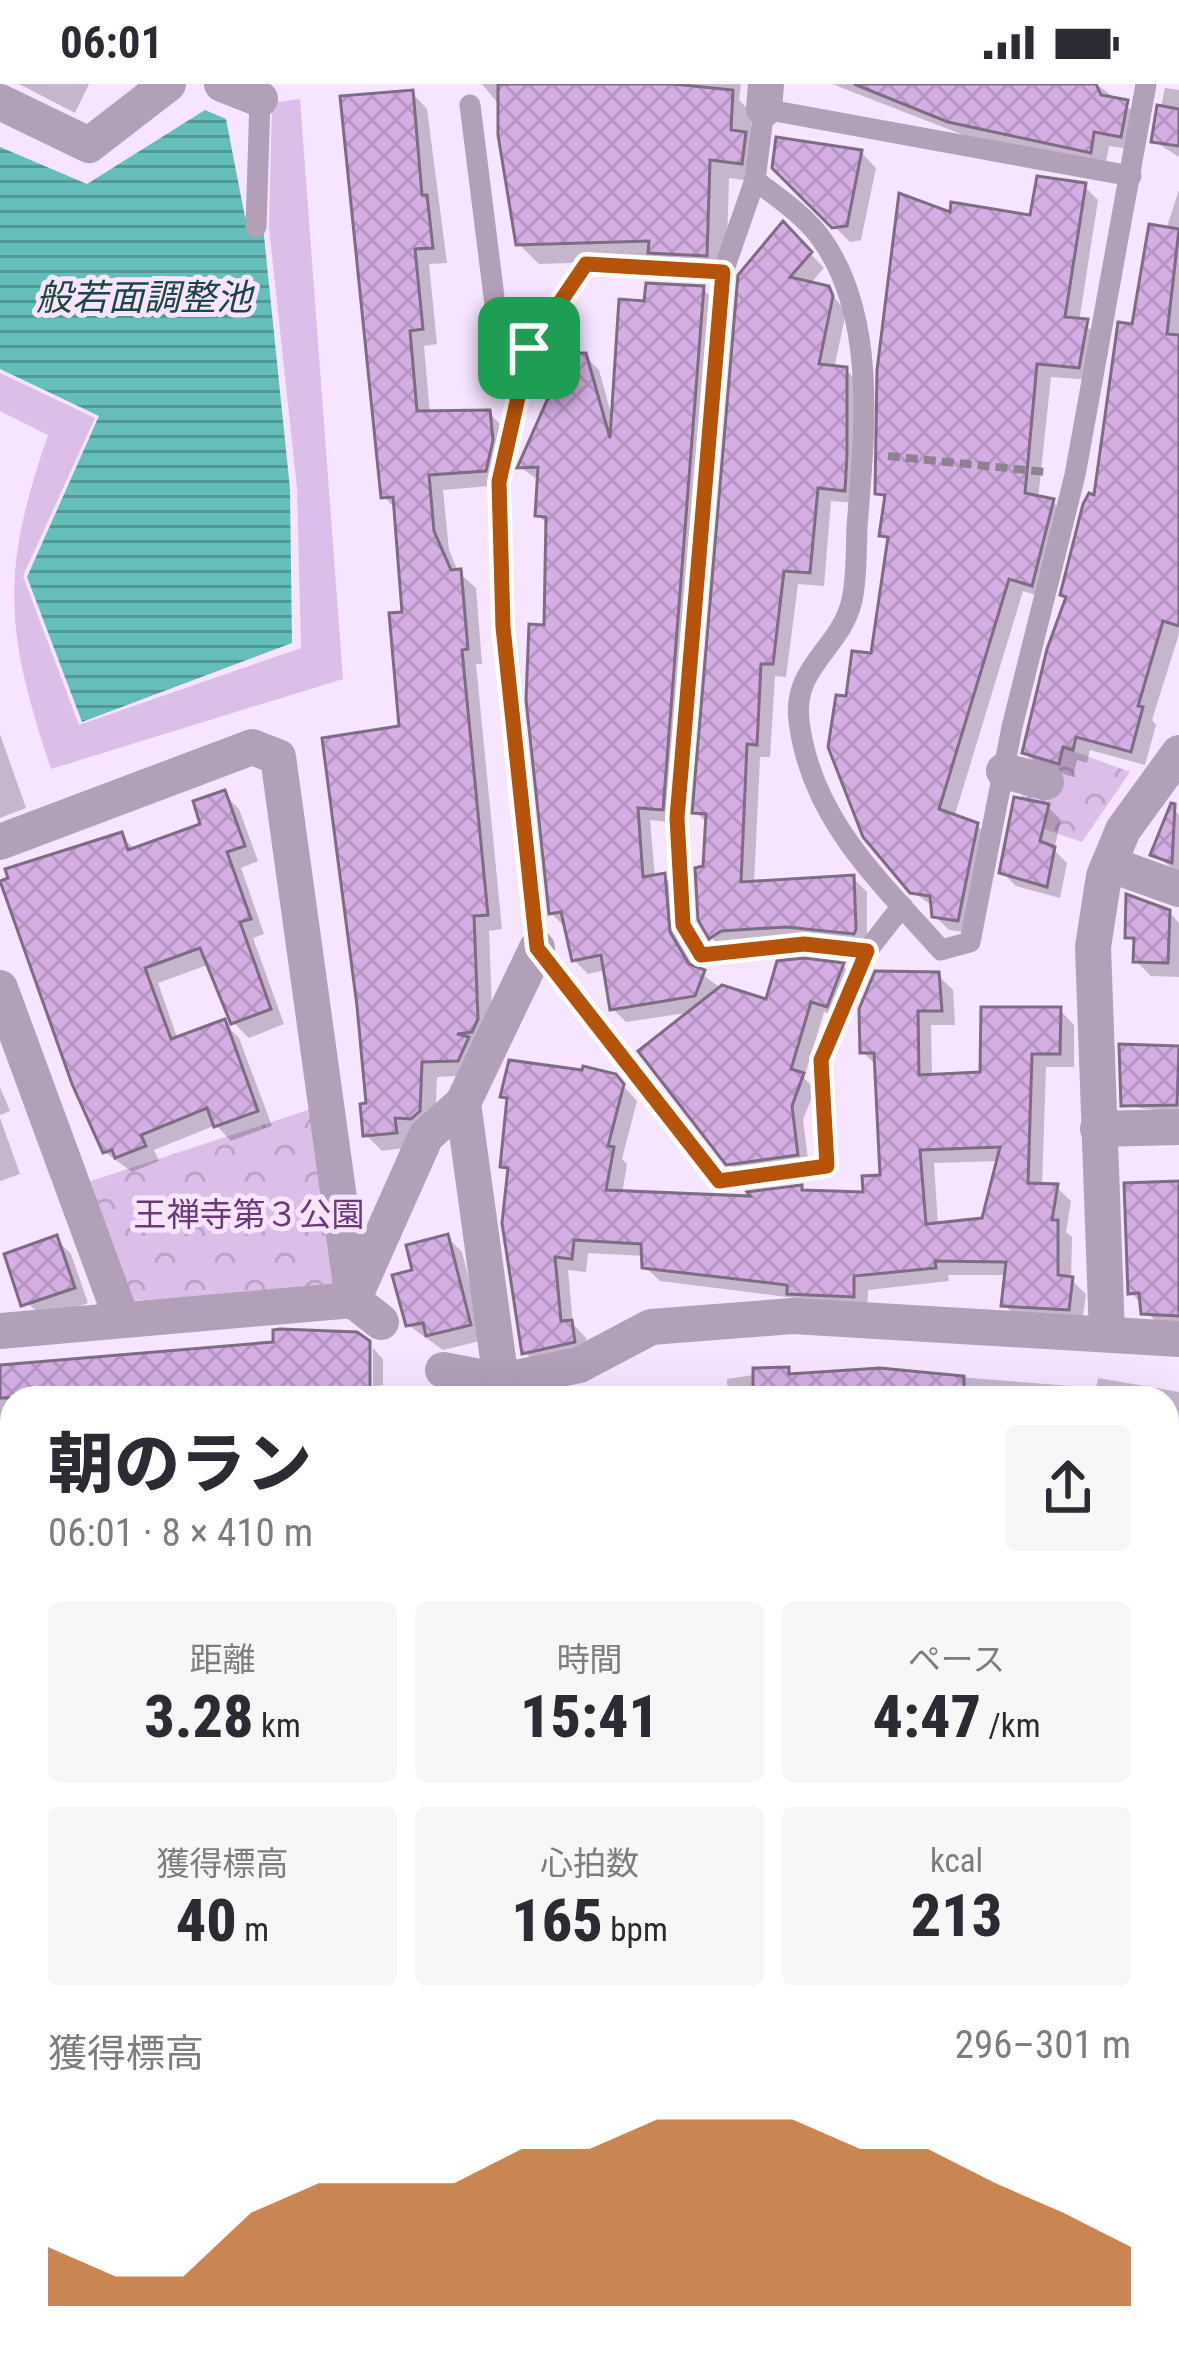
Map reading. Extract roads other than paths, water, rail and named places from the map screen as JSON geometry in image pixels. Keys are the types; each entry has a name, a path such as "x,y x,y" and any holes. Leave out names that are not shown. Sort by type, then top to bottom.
{"street":[{"path":"0,102 89,145 168,84"},
{"path":"222,84 260,99"},
{"path":"0,842 252,747 278,757 367,1311"},
{"path":"1107,1334 1093,946 1109,864 1124,830 1179,753"},
{"path":"1004,771 1046,782"},
{"path":"1109,864 1179,889"},
{"path":"367,1311 426,1136 463,1103 537,948"},
{"path":"0,988 122,1320"},
{"path":"463,1103 501,1381"},
{"path":"1098,1129 1179,1127"},
{"path":"0,1331 122,1320 367,1311"},
{"path":"443,1370 501,1381 578,1365 651,1327 770,1318 994,1324 1179,1339"}],"lane":[{"path":"755,179 824,242 856,320 863,453 852,599 838,636 809,664 798,693 799,723 844,843 941,950 970,942 1004,771 1076,475 1146,84"},
{"path":"867,951 804,944 701,955 683,925 677,818 723,272 755,179 765,96 1131,176"},
{"path":"256,227 260,99"},
{"path":"470,105 497,321 525,376"},
{"path":"723,272 586,264 529,348 499,482 503,627 537,948 719,1181 827,1166 821,1060 867,951 902,906"}],"water":[{"name":"般若面調整池","path":"205,110 226,119 245,217 263,226 290,489 292,643 82,722 27,577 99,416 0,369 0,147 87,184"}],"park label":[{"name":"王禅寺第３公園","path":"249,1214"}]}
